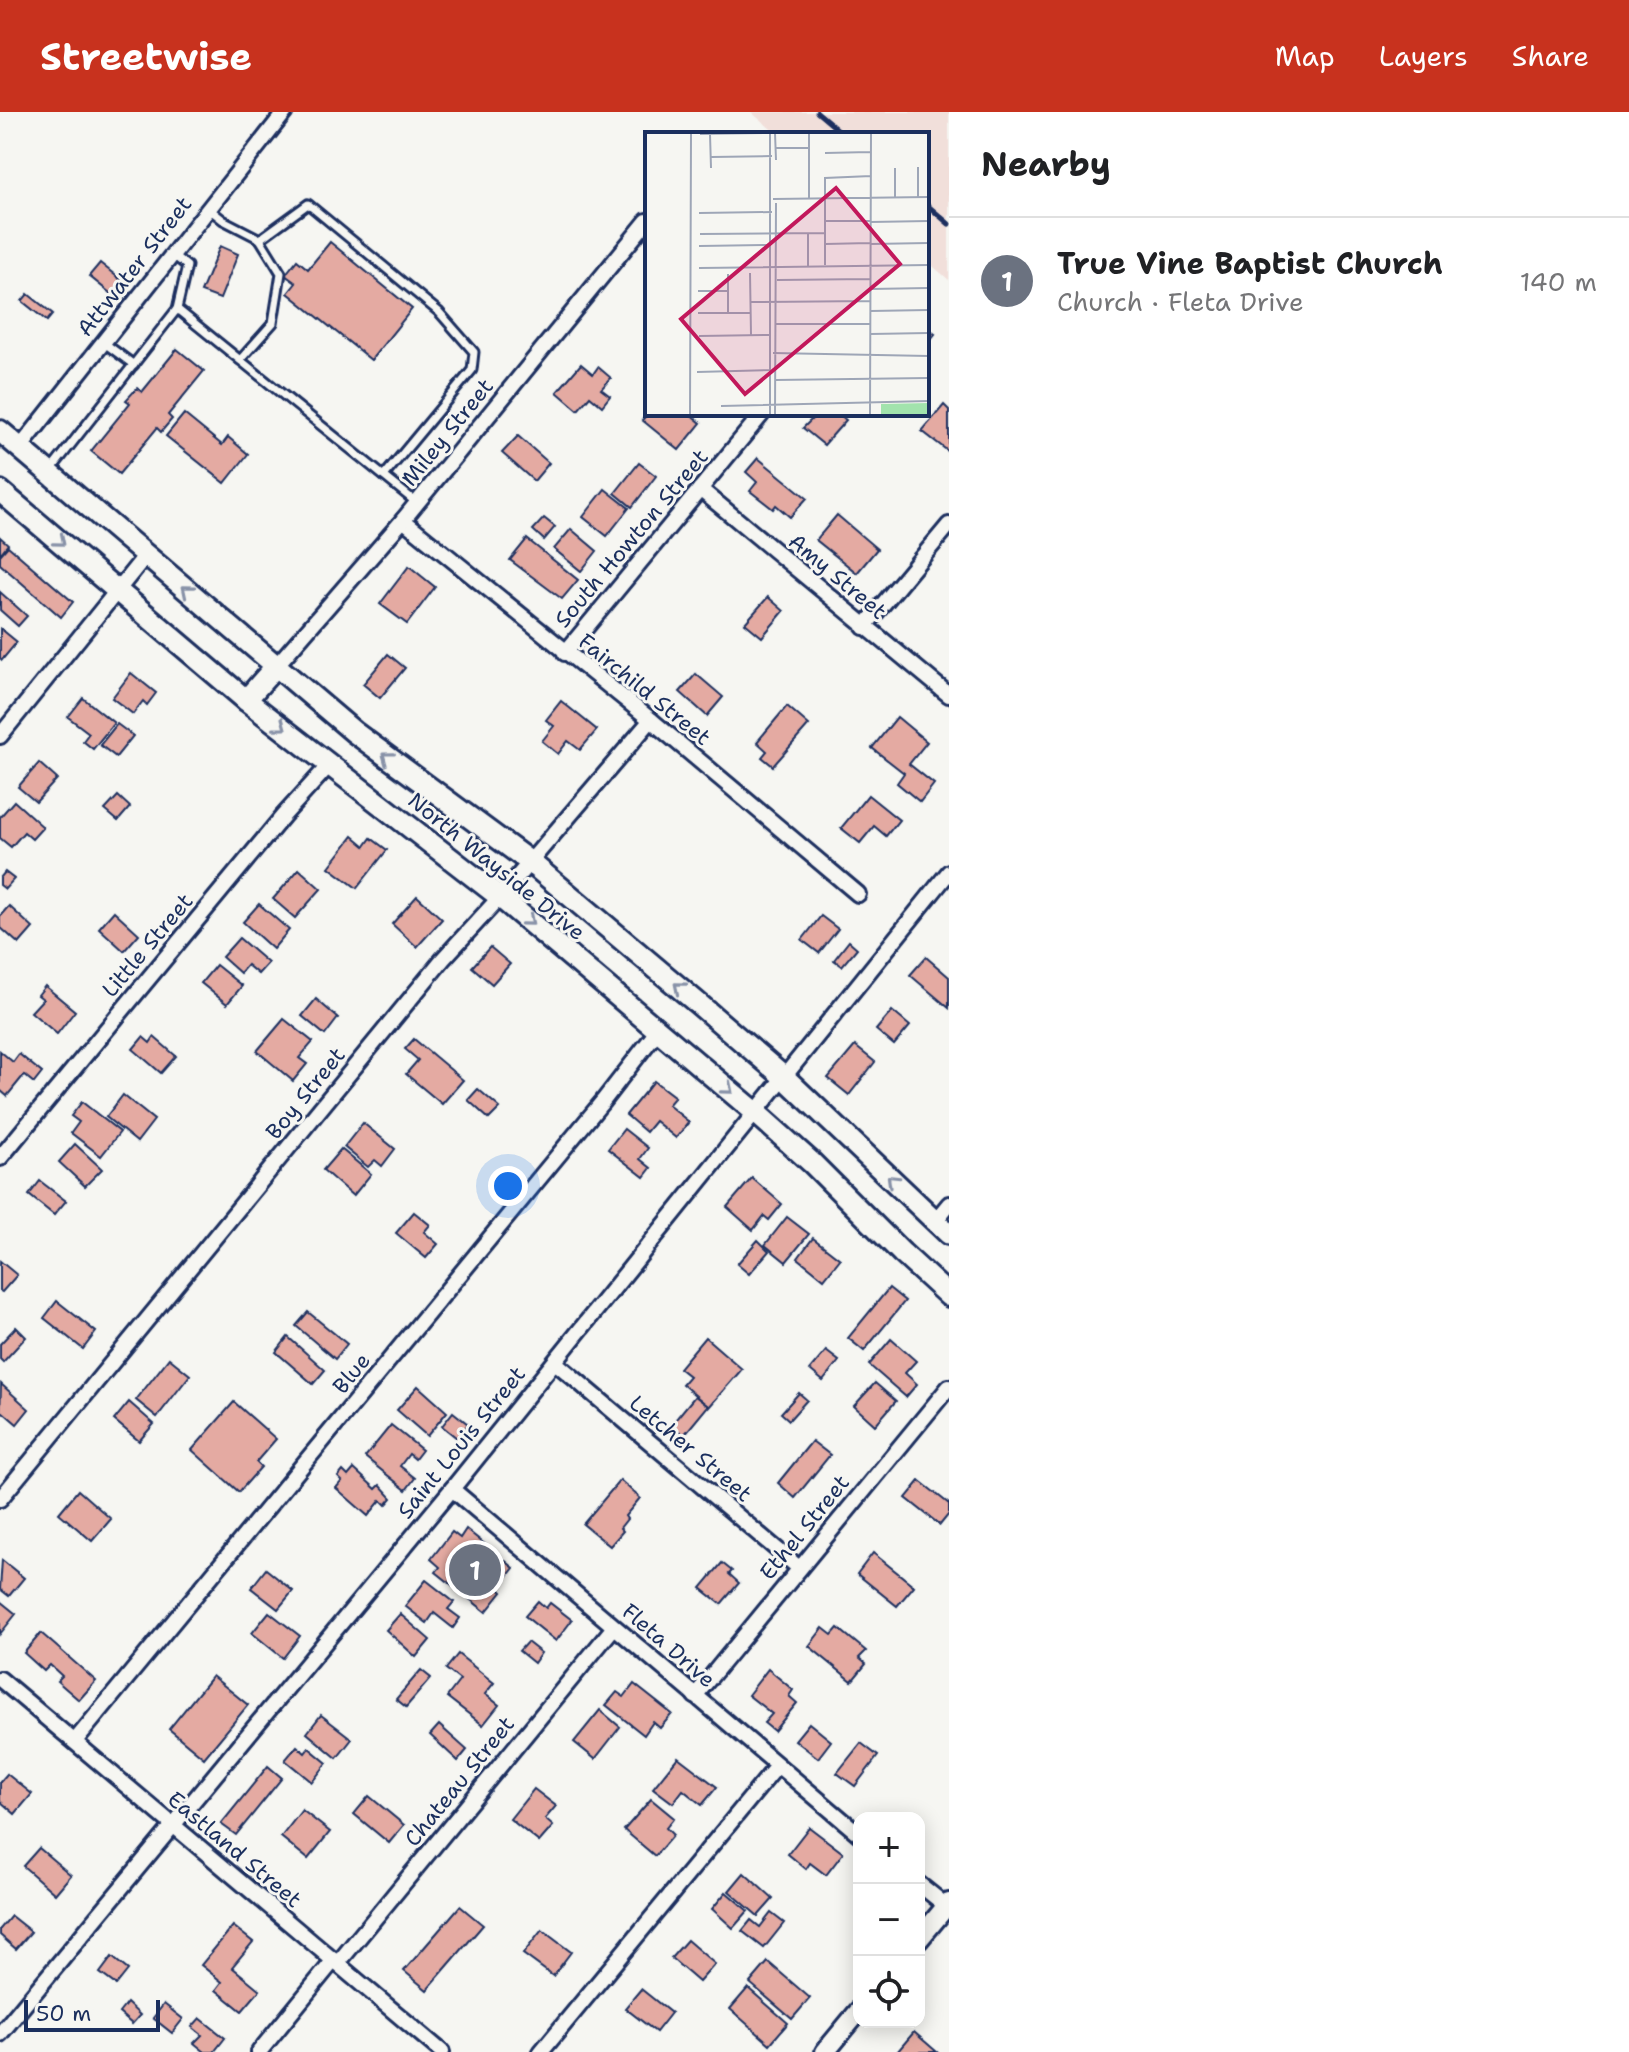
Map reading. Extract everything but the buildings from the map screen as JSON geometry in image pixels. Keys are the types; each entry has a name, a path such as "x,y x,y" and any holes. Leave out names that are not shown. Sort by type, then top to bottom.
{"main road":[{"name":"North Wayside Drive","path":"0,431 354,732 530,862 785,1078 942,1228"},
{"name":"North Wayside Drive","path":"0,491 246,700 500,897 755,1112 949,1296"},
{"path":"246,700 276,666"}],"street":[{"name":"Attwater Street","path":"20,448 285,112"},
{"name":"Miley Street","path":"276,666 403,520 645,223"},
{"name":"South Howton Street","path":"565,653 760,416"},
{"name":"Amy Street","path":"700,489 949,695"},
{"name":"Fairchild Street","path":"403,520 651,720 858,894"},
{"path":"864,627 949,525"},
{"path":"0,736 146,555"},
{"name":"Boy Street","path":"0,1499 443,959 651,720"},
{"name":"Little Street","path":"0,1158 283,816 331,763"},
{"name":"Saint Louis Street","path":"0,2034 452,1489 949,872"},
{"name":"Blue","path":"75,1741 593,1114 658,1030"},
{"path":"942,1228 949,1204"},
{"name":"Letcher Street","path":"555,1362 799,1568"},
{"name":"Ethel Street","path":"695,1696 949,1387"},
{"name":"Fleta Drive","path":"452,1489 853,1829"},
{"name":"Chateau Street","path":"259,2052 614,1627"},
{"name":"Eastland Street","path":"2,1684 75,1741 171,1826 442,2052"},
{"path":"541,2052 777,1766"},
{"path":"925,1889 948,1906 925,1932"},
{"path":"825,2052 853,2018"}],"lane":[{"path":"260,239 308,204 439,312 474,352 472,370 384,476"},
{"path":"208,208 223,220 260,239 281,273 273,323 240,360"},
{"path":"49,473 177,309 187,266 172,254"},
{"path":"177,309 417,503"},
{"path":"102,341 134,365"}],"shaded area":[{"path":"751,112 949,112 949,280 929,263 929,132 775,132"}],"railway":[{"path":"817,112 841,132"},
{"path":"929,207 949,224"}],"place":[{"name":"True Vine Baptist Church","path":"475,1570"}]}
